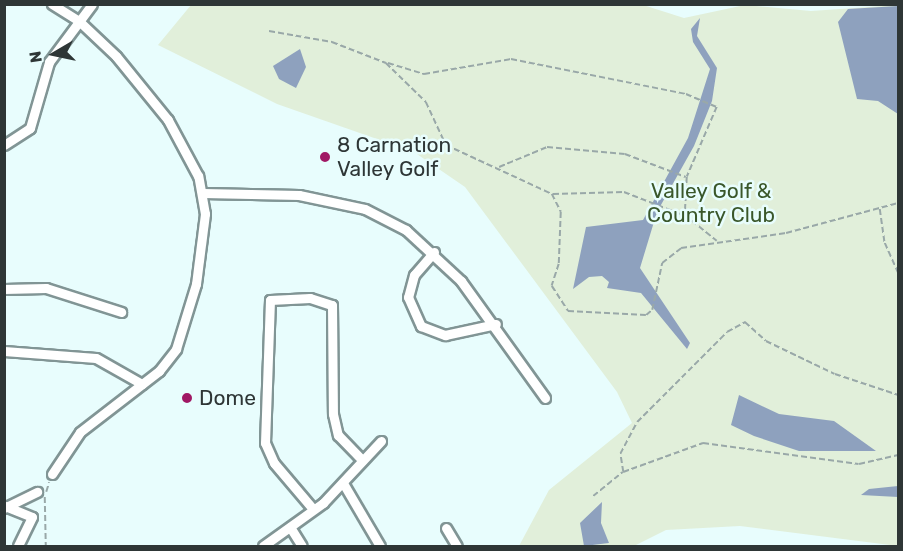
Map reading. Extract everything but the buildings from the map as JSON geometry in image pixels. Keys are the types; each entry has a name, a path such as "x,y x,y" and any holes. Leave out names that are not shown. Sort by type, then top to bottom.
{"street":[{"path":"52,4 79,21 168,120 203,193 204,238 187,326 168,361 80,432 52,474"},
{"path":"4,146 30,128 49,62 92,4"},
{"path":"203,193 299,195 365,209 434,252 496,324 545,398"},
{"path":"434,252 414,275 408,297 421,326 446,335 496,324"},
{"path":"4,289 46,288 121,312"},
{"path":"313,509 274,463 265,443 270,300 310,298 332,305 333,414 338,435 362,460"},
{"path":"4,351 96,358 142,384"},
{"path":"262,546 290,527 343,483 381,441"},
{"path":"343,483 380,546"},
{"path":"5,507 37,492"},
{"path":"5,507 32,517 18,546"},
{"path":"290,527 302,546"},
{"path":"446,528 457,546"}],"path":[{"path":"269,31 332,42 386,63 424,74 511,59 686,94 717,107 687,177 685,215"},
{"path":"386,63 426,102 446,145 552,194 604,189 649,201 685,215 717,241"},
{"path":"497,168 547,147 625,154 687,177"},
{"path":"552,194 561,222 552,286 564,308 637,316 651,313 662,263 672,253 717,241 786,234 898,203"},
{"path":"880,208 885,243 898,272"},
{"path":"623,472 620,454 637,422 727,332 745,322 781,349 898,395"},
{"path":"593,496 623,472 703,443 824,462 859,464 898,455"},
{"path":"46,546 42,512 52,474"}],"green space":[{"name":"Valley Golf & Country Club","path":"640,4 684,18 745,5 811,11 898,5 898,546 740,526 666,530 634,546 519,546 549,490 632,423 617,392 465,187 414,152 277,104 158,45 191,5"}],"water":[{"path":"898,6 898,114 878,101 857,99 838,22 848,9"},
{"path":"700,18 697,36 717,68 712,101 694,146 657,212 640,268 690,343 687,349 641,293 607,288 609,282 602,276 589,277 573,289 586,227 643,220 688,138 710,69 693,42 691,29"},
{"path":"300,49 306,67 296,88 279,79 273,66"},
{"path":"739,395 779,414 834,421 876,451 799,451 754,436 731,425"},
{"path":"898,486 898,497 861,495 869,489"},
{"path":"602,502 601,523 609,543 584,546 580,523"}],"place":[{"name":"8 Carnation Valley Golf","path":"325,157"},
{"name":"Dome","path":"187,398"}]}
